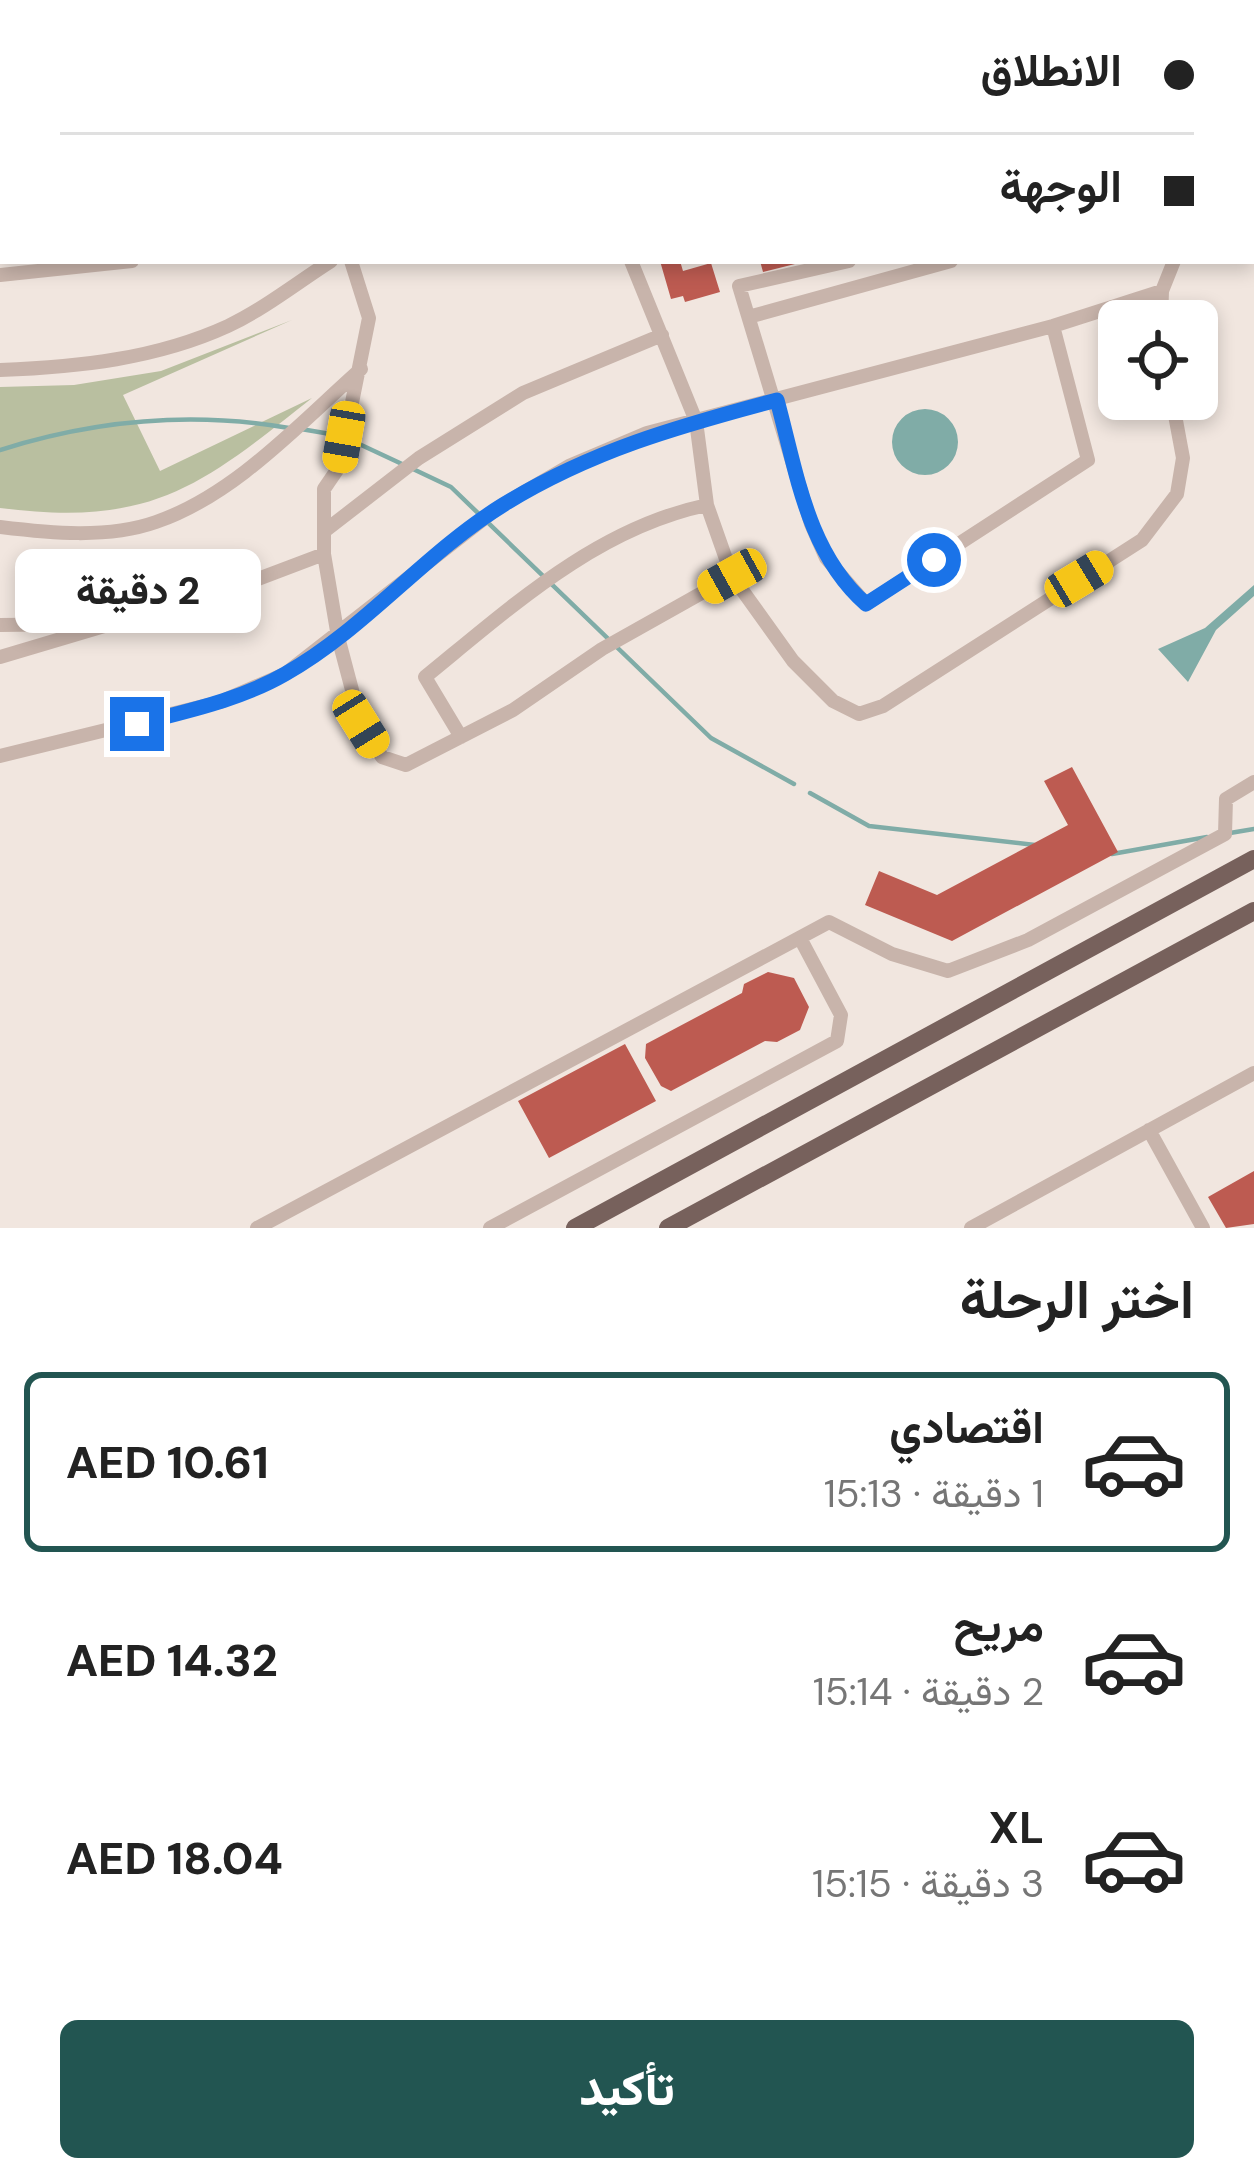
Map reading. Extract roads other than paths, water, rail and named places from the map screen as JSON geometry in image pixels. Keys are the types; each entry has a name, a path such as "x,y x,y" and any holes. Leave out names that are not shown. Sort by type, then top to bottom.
{"main road":[{"path":"575,1228 1254,860"},
{"path":"668,1228 1254,910"}],"street":[{"path":"2,274 102,264"},
{"path":"0,370 71,368 148,353 230,325 326,264"},
{"path":"352,264 369,318 339,467 324,489 324,554 338,637 361,724 382,758 406,765 460,737 732,576"},
{"path":"632,264 696,422 707,505 732,576 793,661 833,701 859,714 883,706 1142,540 1177,494 1183,458 1176,420"},
{"path":"836,264 739,286 752,316 811,524 826,558 866,604 1088,460 1053,326"},
{"path":"752,316 940,264"},
{"path":"1162,300 1173,264"},
{"path":"0,756 220,702 285,674 338,637 419,565 500,507 569,466 647,434 1053,326 1162,291"},
{"path":"326,530 419,458 523,393 662,335"},
{"path":"0,527 86,533 156,522 275,448 361,369"},
{"path":"460,737 425,676 546,578 660,514 707,505"},
{"path":"0,657 96,624 242,585 324,554"},
{"path":"0,625 96,624"},
{"path":"256,1228 829,922 892,955 948,971 1028,940 1226,834 1226,800 1254,782"},
{"path":"490,1228 837,1041 841,1015 800,938"},
{"path":"971,1228 1254,1073"},
{"path":"1150,1130 1203,1228"}],"water":[{"path":"925,409 948,419 958,442 948,465 925,475 902,465 892,442 902,419"},
{"path":"1254,585 1254,596 1216,630 1188,682 1158,649 1205,628"}],"waterway":[{"path":"0,450 143,421 216,420 289,428"},
{"path":"301,429 342,436 402,464"},
{"path":"413,469 451,487 711,738 794,784"},
{"path":"810,793 869,826 1035,845"},
{"path":"1230,833 1254,829"},
{"path":"1112,854 1207,837"}]}
